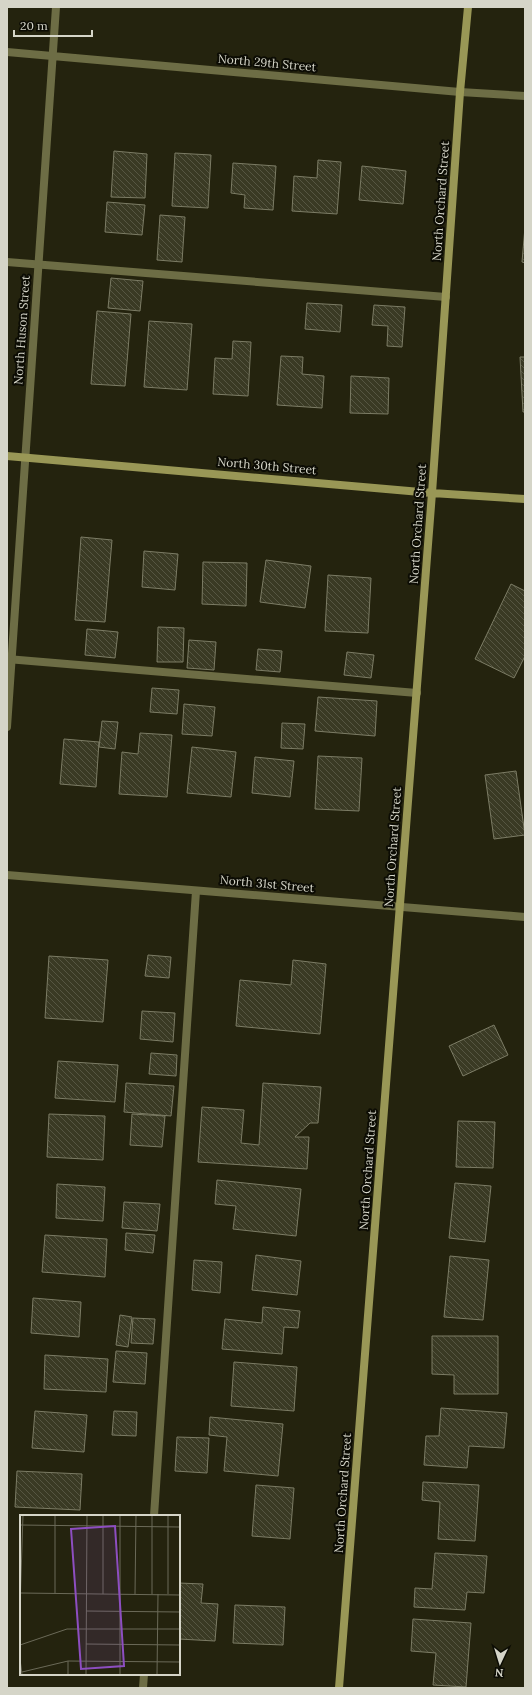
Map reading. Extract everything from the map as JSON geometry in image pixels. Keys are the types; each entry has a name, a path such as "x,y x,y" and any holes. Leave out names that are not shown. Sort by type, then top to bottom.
{"street":[{"name":"North Huson Street","path":"7,727 9,659 39,264 56,7"},
{"name":"North Orchard Street","path":"339,1688 417,693 460,92 468,7"},
{"name":"North 29th Street","path":"7,52 460,92 525,96"},
{"path":"7,262 446,297"},
{"name":"North 30th Street","path":"7,456 432,493 525,498"},
{"path":"9,659 417,693"},
{"name":"North 31st Street","path":"7,875 525,918"},
{"path":"154,1515 196,891"},
{"path":"143,1688 144,1675"}],"building":[{"path":"114,151 147,154 145,198 111,197"},
{"path":"175,153 211,155 208,208 172,206"},
{"path":"318,160 341,162 337,214 292,211 294,176 317,178"},
{"path":"233,163 276,166 273,210 244,208 245,195 231,193"},
{"path":"362,166 406,171 403,204 359,200"},
{"path":"107,202 145,205 142,235 105,232"},
{"path":"160,215 185,217 182,262 157,260"},
{"path":"525,227 525,263 522,262"},
{"path":"111,278 143,281 140,311 108,308"},
{"path":"307,303 342,305 340,332 305,329"},
{"path":"374,305 405,307 402,347 387,346 388,326 372,325"},
{"path":"97,311 131,314 125,386 91,384"},
{"path":"149,321 192,324 187,390 144,387"},
{"path":"233,341 251,342 248,396 213,394 215,358 232,359"},
{"path":"281,356 303,357 302,374 324,376 322,408 277,405"},
{"path":"520,357 525,357 525,412 523,412"},
{"path":"351,376 389,378 388,414 350,413"},
{"path":"81,537 112,540 105,622 75,620"},
{"path":"144,551 178,554 175,590 142,587"},
{"path":"266,560 311,566 305,608 260,602"},
{"path":"203,562 247,563 246,606 202,604"},
{"path":"328,575 371,578 368,633 325,631"},
{"path":"511,584 525,591 525,656 514,678 475,659"},
{"path":"158,627 184,628 183,662 157,662"},
{"path":"87,629 118,632 115,658 85,655"},
{"path":"189,640 216,642 214,670 187,668"},
{"path":"258,649 282,651 280,672 256,670"},
{"path":"347,652 374,655 371,678 344,675"},
{"path":"152,688 179,690 177,714 150,712"},
{"path":"318,697 377,701 375,736 315,731"},
{"path":"184,704 215,707 212,736 182,734"},
{"path":"102,721 118,722 115,749 99,747"},
{"path":"282,723 305,724 303,749 281,748"},
{"path":"140,733 172,735 167,797 119,794 122,752 138,754"},
{"path":"64,739 99,742 96,787 60,784"},
{"path":"192,747 236,752 231,797 187,793"},
{"path":"318,756 362,758 359,811 315,809"},
{"path":"255,757 294,761 290,797 252,793"},
{"path":"516,771 525,835 494,839 485,775"},
{"path":"148,955 171,957 169,978 145,976"},
{"path":"49,956 108,960 103,1022 45,1018"},
{"path":"293,960 326,964 320,1034 236,1026 240,980 291,985"},
{"path":"142,1011 175,1013 173,1042 140,1039"},
{"path":"494,1025 508,1055 463,1076 449,1046"},
{"path":"151,1053 177,1055 176,1076 149,1074"},
{"path":"58,1061 118,1065 115,1102 55,1098"},
{"path":"126,1083 174,1086 171,1116 124,1112"},
{"path":"263,1083 321,1087 318,1123 310,1123 295,1137 309,1137 307,1169 198,1162 202,1107 244,1110 241,1143 259,1145"},
{"path":"49,1114 105,1116 103,1160 47,1157"},
{"path":"132,1114 165,1116 162,1147 130,1145"},
{"path":"458,1121 495,1122 493,1168 456,1167"},
{"path":"217,1180 301,1189 296,1236 233,1229 236,1206 215,1204"},
{"path":"455,1183 491,1186 485,1242 449,1238"},
{"path":"57,1184 105,1187 103,1221 56,1218"},
{"path":"124,1202 160,1204 157,1231 122,1228"},
{"path":"126,1233 155,1235 153,1253 125,1250"},
{"path":"45,1235 107,1239 105,1277 42,1272"},
{"path":"256,1255 301,1261 297,1295 252,1290"},
{"path":"450,1256 489,1260 483,1320 444,1317"},
{"path":"194,1260 222,1262 220,1293 192,1290"},
{"path":"33,1298 81,1302 79,1337 31,1333"},
{"path":"263,1307 300,1311 298,1328 284,1327 282,1354 222,1349 225,1319 262,1323"},
{"path":"120,1315 132,1317 128,1347 116,1345"},
{"path":"133,1318 155,1319 153,1344 131,1343"},
{"path":"432,1336 498,1336 498,1394 454,1394 454,1375 432,1374"},
{"path":"116,1351 147,1353 145,1384 113,1382"},
{"path":"45,1355 108,1359 106,1392 44,1389"},
{"path":"234,1362 297,1367 294,1411 231,1406"},
{"path":"441,1408 507,1413 504,1448 469,1446 467,1468 424,1465 426,1436 439,1436"},
{"path":"35,1411 87,1415 84,1452 32,1448"},
{"path":"114,1411 137,1412 136,1436 112,1435"},
{"path":"210,1417 283,1424 278,1476 224,1471 227,1437 209,1435"},
{"path":"177,1437 209,1438 207,1473 175,1471"},
{"path":"17,1471 82,1474 80,1510 15,1507"},
{"path":"423,1482 479,1485 475,1541 438,1539 440,1502 422,1500"},
{"path":"256,1485 294,1488 290,1539 252,1536"},
{"path":"435,1553 487,1556 484,1593 467,1592 465,1610 414,1607 415,1588 432,1589"},
{"path":"180,1583 203,1584 201,1603 218,1604 215,1641 180,1639"},
{"path":"235,1605 285,1607 283,1645 233,1643"},
{"path":"413,1619 471,1623 466,1687 433,1685 436,1653 411,1651"}]}
